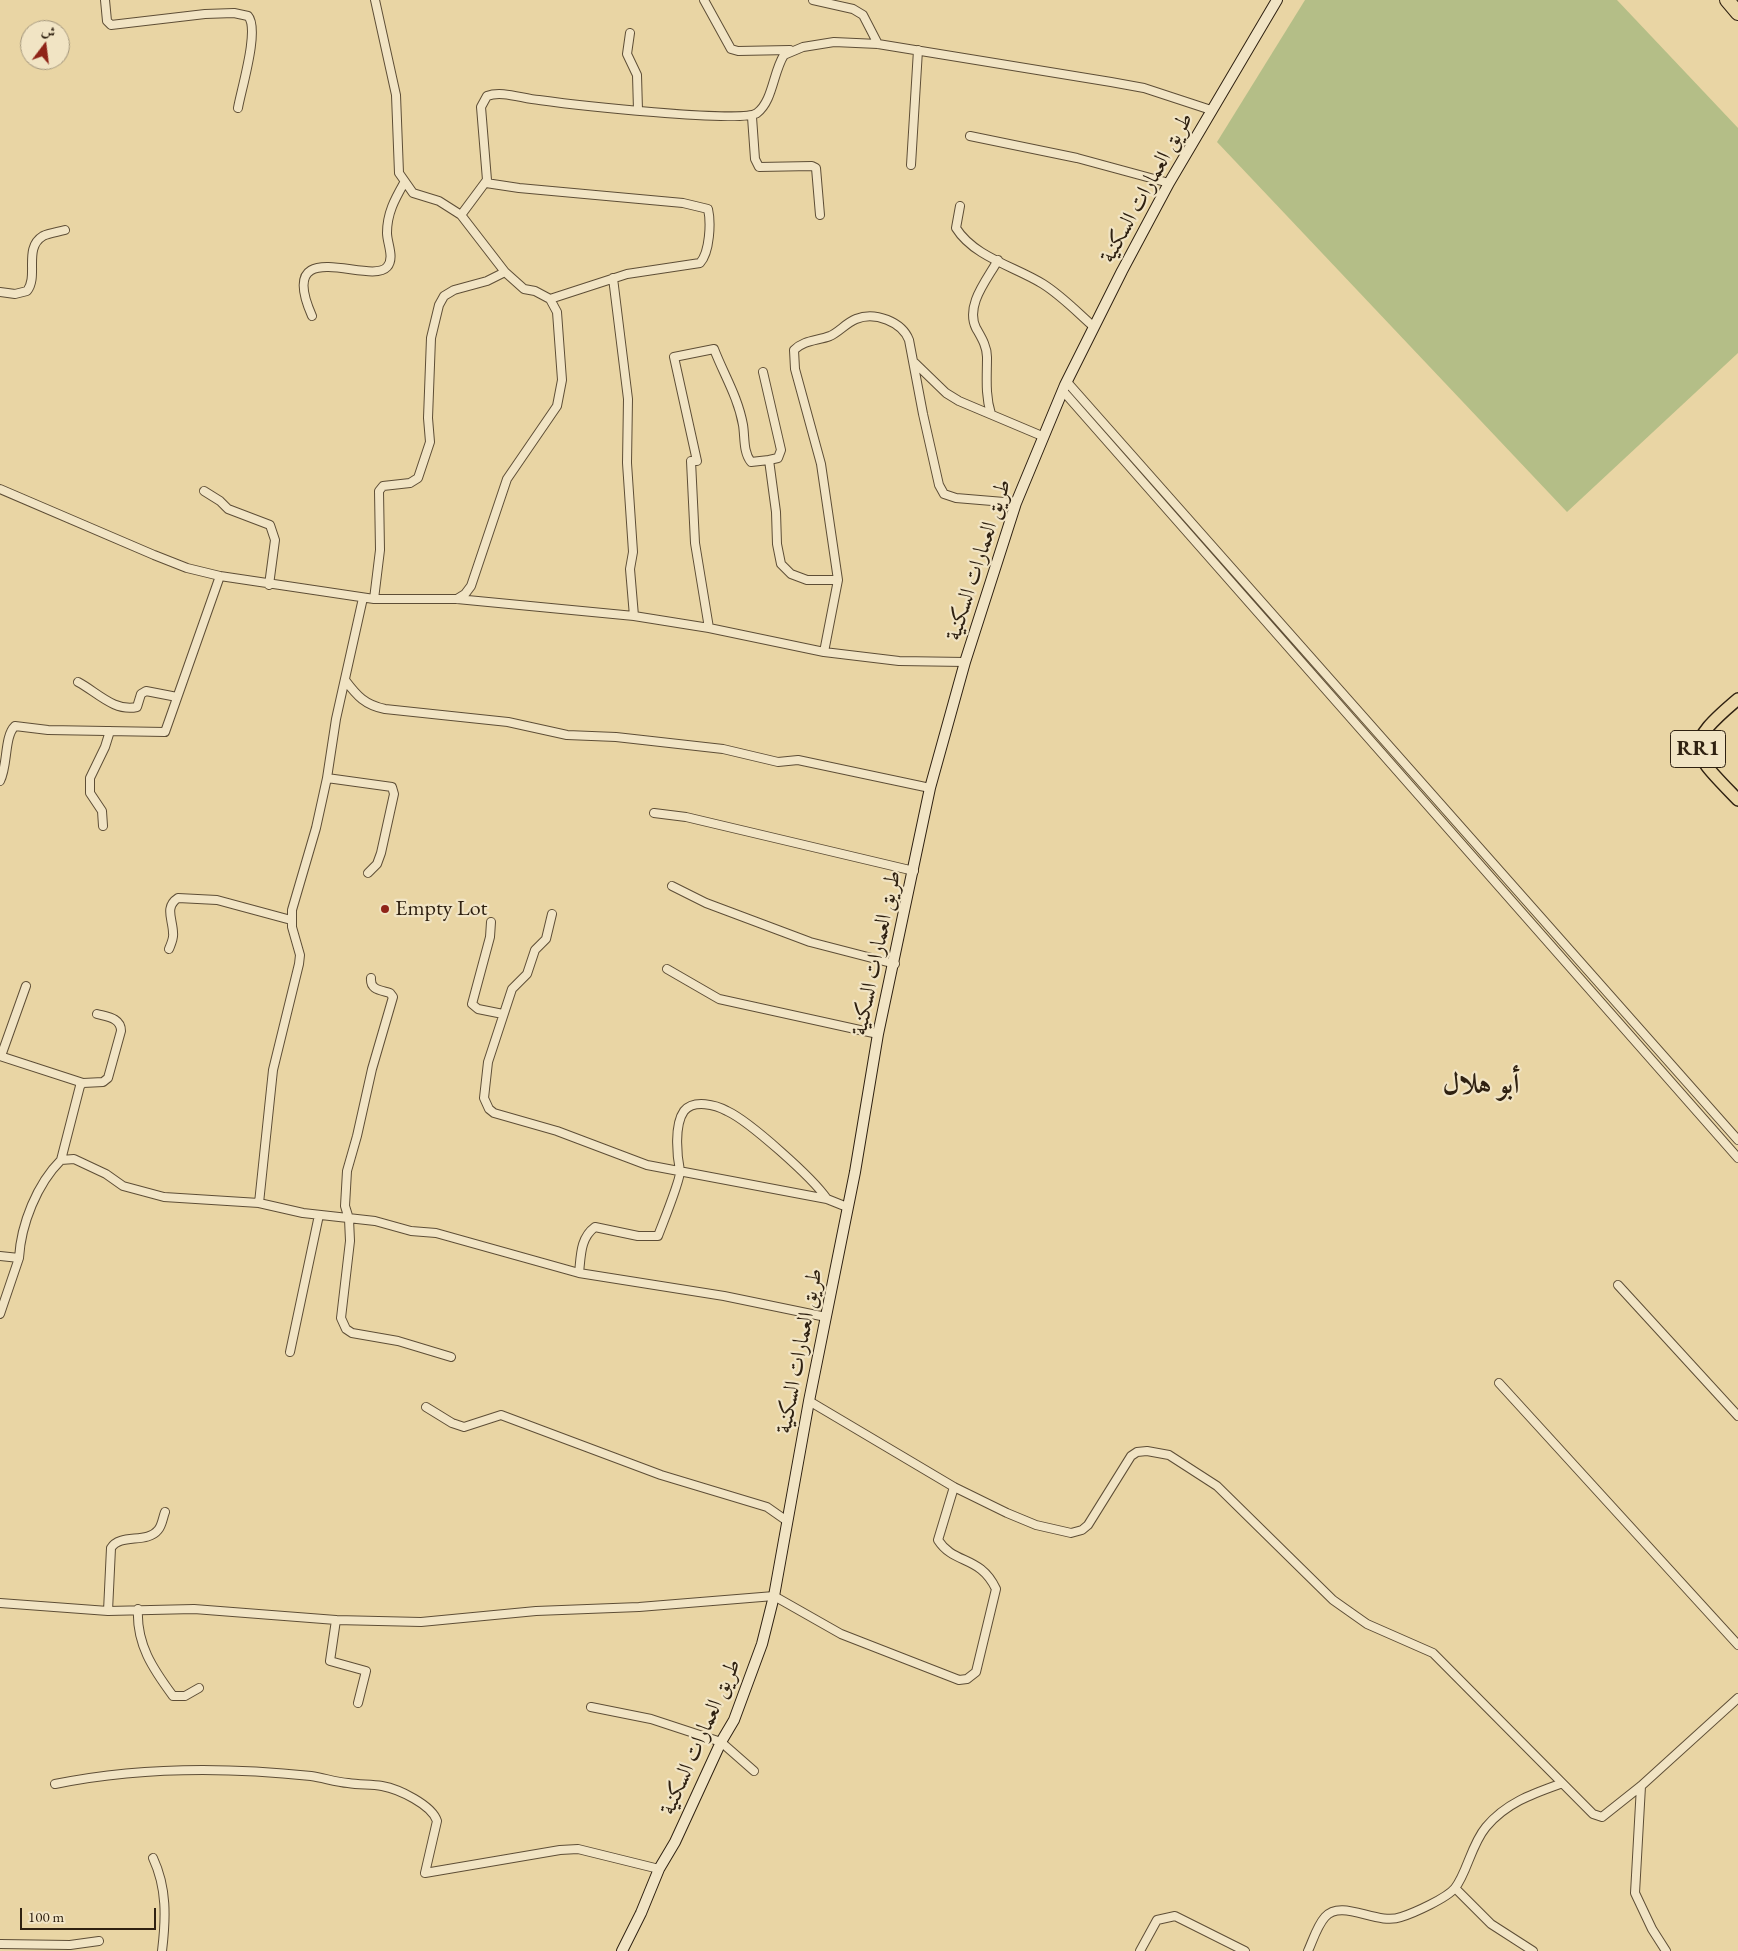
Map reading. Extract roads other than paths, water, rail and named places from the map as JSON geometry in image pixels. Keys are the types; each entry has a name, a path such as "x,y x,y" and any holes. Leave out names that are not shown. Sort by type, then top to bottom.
{"highway":[{"path":"1727,0 1738,13"}],"main road":[{"name":"طريق العمارات السكنية","path":"622,1951 641,1913 658,1869 674,1842 721,1742 734,1720 750,1680 774,1596 878,1034 895,964 930,788 965,662 1016,503 1042,436 1094,327 1169,183 1277,0"},
{"name":"RR1","path":"1738,699 1704,731 1698,748 1702,763 1738,800"}],"street":[{"path":"105,0 107,21 112,25 205,14 234,13 248,16 253,23 252,37 238,108"},
{"path":"375,0 396,95 399,173 404,183 413,193 439,201 461,215 505,272 524,289 536,291 550,300 557,312 560,332 562,380 557,406 507,479 470,586 465,594 457,599"},
{"path":"704,0 731,49 738,51 790,50 834,42 878,44 1144,88 1211,110"},
{"path":"814,0 853,9 863,15 878,44"},
{"path":"630,33 627,54 637,75 638,110"},
{"path":"461,215 486,183 481,107 482,102 487,96 499,94 685,115 752,117 762,108 779,62 790,50"},
{"path":"911,165 918,50"},
{"path":"752,117 755,159 759,167 812,166 816,168 820,215"},
{"path":"970,136 1077,158 1169,183"},
{"path":"312,316 303,290 304,281 308,273 329,266 372,271 382,270 388,266 390,259 387,234 390,206 404,183"},
{"path":"486,183 518,188 691,204 708,209 709,223 706,246 700,263 613,278 550,300"},
{"path":"960,206 956,228 959,233 998,260 1045,286 1068,302 1094,327"},
{"path":"0,292 15,294 27,291 31,284 33,248 36,243 46,235 66,230"},
{"path":"991,414 986,376 988,355 983,339 975,326 972,311 976,299 998,260"},
{"path":"374,599 380,550 378,491 384,486 410,483 418,478 429,445 428,418 432,338 439,305 444,296 454,290 487,282 505,272"},
{"path":"613,278 628,399 627,464 633,552 630,569 634,616"},
{"path":"824,652 838,580 820,464 795,369 794,350 810,340 832,335 860,318 874,318 897,323 906,331 939,485 944,494 956,498 1016,503"},
{"path":"709,628 694,528 691,461 698,462 674,357 714,349 736,397 743,425 747,456 751,462 778,458 781,450 763,372"},
{"path":"914,363 946,393 959,402 1042,436"},
{"path":"1065,386 1738,1140"},
{"path":"1065,386 1738,1158"},
{"path":"769,460 776,512 777,544 781,564 791,574 807,580 838,580"},
{"path":"0,489 187,568 270,585 374,599 457,599 634,616 709,628 824,652 899,661 965,662"},
{"path":"204,491 220,501 228,509 270,525 275,540 270,585"},
{"path":"0,781 4,744 12,729 18,725 48,730 165,732 220,576"},
{"path":"259,1203 272,1070 299,964 300,955 291,920 292,910 316,828 363,598"},
{"path":"345,680 355,695 365,703 385,709 508,722 567,735 645,739 723,749 778,762 798,760 930,788"},
{"path":"78,682 109,703 132,708 137,707 141,694 146,691 177,696"},
{"path":"103,826 102,811 90,793 90,778 105,747 110,731"},
{"path":"327,778 392,787 394,794 381,853 377,864 368,873"},
{"path":"654,813 686,817 914,871"},
{"path":"672,886 706,903 810,942 895,964"},
{"path":"169,949 174,933 170,912 173,902 178,898 217,900 291,920"},
{"path":"552,914 546,939 533,953 527,974 512,989 503,1014 488,1062 484,1086 484,1098 489,1109 494,1113 557,1132 647,1165 680,1173 827,1199 847,1207"},
{"path":"491,922 490,937 472,1004 478,1009 503,1014"},
{"path":"667,969 719,999 878,1034"},
{"path":"371,978 371,984 375,988 390,993 393,997 372,1069 357,1136 346,1170 345,1206 349,1219 350,1242 341,1318 346,1329 352,1333 398,1341 451,1357"},
{"path":"26,986 0,1056 83,1083 103,1082 108,1078 121,1031 120,1024 116,1020 98,1014"},
{"path":"0,1314 19,1258 20,1236 41,1187 50,1171 61,1160 77,1093 83,1083"},
{"path":"579,1273 583,1244 587,1233 595,1227 638,1236 658,1236 680,1173 676,1149 683,1113 695,1106 710,1105 726,1110 748,1125 807,1175 827,1199"},
{"path":"61,1160 74,1159 106,1174 123,1186 164,1197 259,1203 319,1215 374,1221 411,1231 436,1233 579,1273 724,1296 826,1317"},
{"path":"290,1352 319,1215"},
{"path":"0,1256 19,1258"},
{"path":"1618,1285 1738,1416"},
{"path":"1499,1383 1738,1645"},
{"path":"809,1401 954,1487 1036,1524 1072,1533 1082,1530 1088,1525 1130,1456 1137,1452 1147,1451 1168,1455 1217,1486 1320,1588 1351,1614 1367,1624 1433,1653 1560,1784 1593,1814 1602,1817 1641,1786 1738,1698"},
{"path":"426,1407 452,1423 464,1426 501,1415 599,1453 767,1507 787,1522"},
{"path":"0,1603 108,1611 194,1609 336,1620 421,1622 536,1611 639,1607 774,1596 841,1634 959,1680 967,1679 976,1672 996,1589 990,1576 980,1566 944,1550 938,1540 954,1487"},
{"path":"108,1611 111,1548 117,1542 151,1536 159,1530 165,1512"},
{"path":"138,1609 137,1626 146,1656 173,1696 185,1696 199,1688"},
{"path":"336,1620 330,1661 366,1671 358,1703"},
{"path":"591,1707 651,1719 721,1742 754,1771"},
{"path":"55,1784 96,1776 200,1770 313,1776 348,1783 384,1786 428,1806 434,1813 437,1821 425,1873 560,1850 578,1849 658,1869"},
{"path":"1308,1951 1322,1922 1331,1912 1344,1910 1391,1920 1433,1902 1455,1888 1476,1841 1496,1817 1520,1799 1560,1784"},
{"path":"1641,1786 1635,1892 1652,1930 1666,1951"},
{"path":"153,1858 161,1875 165,1894 162,1951"},
{"path":"1455,1888 1490,1924 1533,1951"},
{"path":"1140,1951 1156,1920 1175,1916 1245,1951"},
{"path":"0,1944 70,1945 99,1941"}],"place":[{"name":"Empty Lot","path":"385,909"}],"district":[{"name":"أبو هلال","path":"1481,1085"}]}
